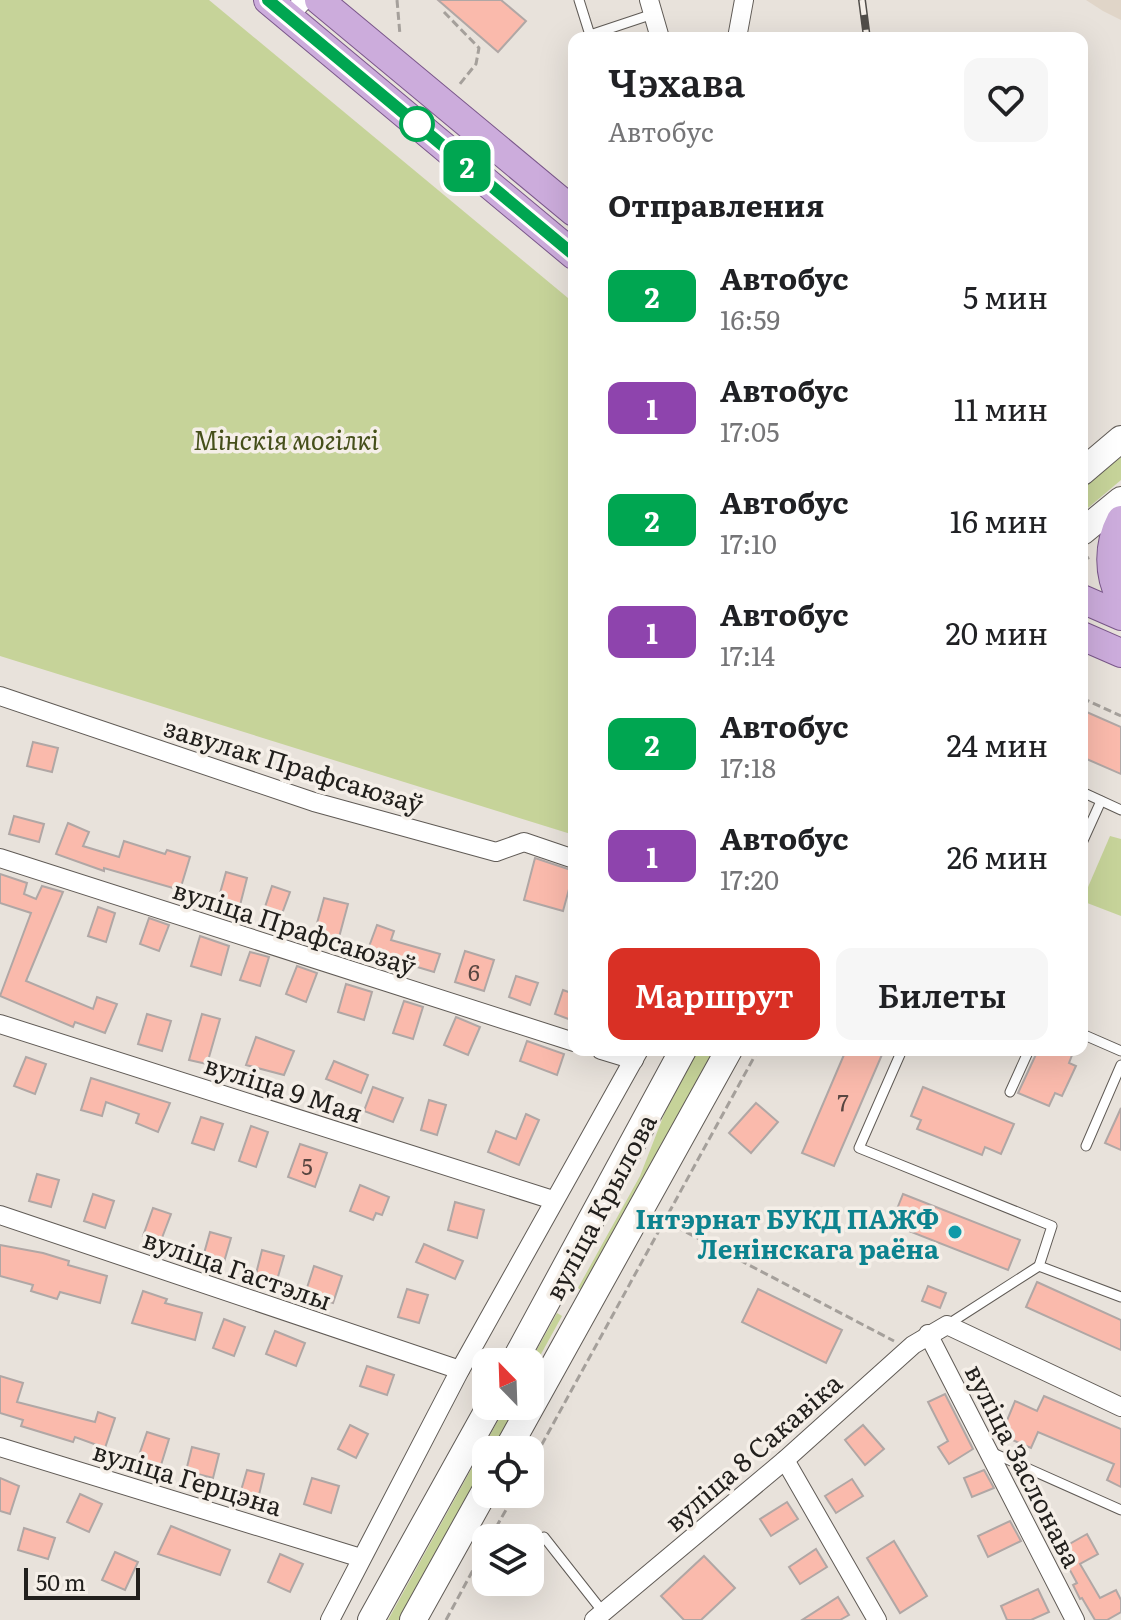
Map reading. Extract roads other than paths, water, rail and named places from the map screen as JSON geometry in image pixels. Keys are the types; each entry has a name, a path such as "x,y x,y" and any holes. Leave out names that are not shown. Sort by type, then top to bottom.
{"main road":[{"path":"319,0 568,207"},
{"path":"287,6 568,250"},
{"path":"1088,467 1121,439"},
{"path":"1088,527 1121,500"},
{"path":"1121,520 1111,554 1113,581 1121,599"},
{"path":"1088,602 1121,616"},
{"path":"1088,639 1121,653"},
{"name":"вуліца Крылова","path":"522,1348 680,1056"},
{"name":"вуліца Крылова","path":"515,1436 726,1056"},
{"path":"553,1292 585,1310"},
{"path":"371,1620 482,1420"},
{"path":"413,1620 475,1508"}],"street":[{"path":"738,32 744,0"},
{"path":"651,7 658,32"},
{"name":"завулак Прафсаюзаў","path":"0,696 314,802 496,852 524,842 568,857"},
{"name":"вуліца Прафсаюзаў","path":"0,858 568,1040"},
{"name":"вуліца 9 Мая","path":"0,1024 553,1200"},
{"path":"330,1620 460,1370 635,1056"},
{"name":"вуліца Гастэлы","path":"0,1215 460,1370"},
{"path":"947,1325 1121,1407"},
{"name":"вуліца 8 Сакавіка","path":"598,1616 785,1460 906,1352 928,1334 947,1325"},
{"name":"вуліца Заслонава","path":"928,1334 1075,1620"},
{"name":"вуліца Герцэна","path":"0,1447 361,1558"},
{"path":"785,1460 877,1620"}],"lane":[{"path":"579,0 589,32"},
{"path":"597,32 651,7"},
{"path":"1088,795 1121,810"},
{"path":"1088,830 1101,801"},
{"path":"1088,1037 1121,1051"},
{"path":"899,1056 859,1148 1052,1226 1039,1266 947,1325"},
{"path":"1010,1092 1026,1056"},
{"path":"1086,1146 1121,1065"},
{"path":"1039,1266 1121,1297"},
{"path":"991,1452 1121,1510"},
{"path":"544,1537 598,1616"}],"railway":[{"path":"862,0 866,32"}],"place":[{"name":"Інтэрнат БУКД ПАЖФ Ленінскага раёна","path":"955,1232"}],"park label":[{"name":"Мінскія могілкі","path":"286,438"}]}
